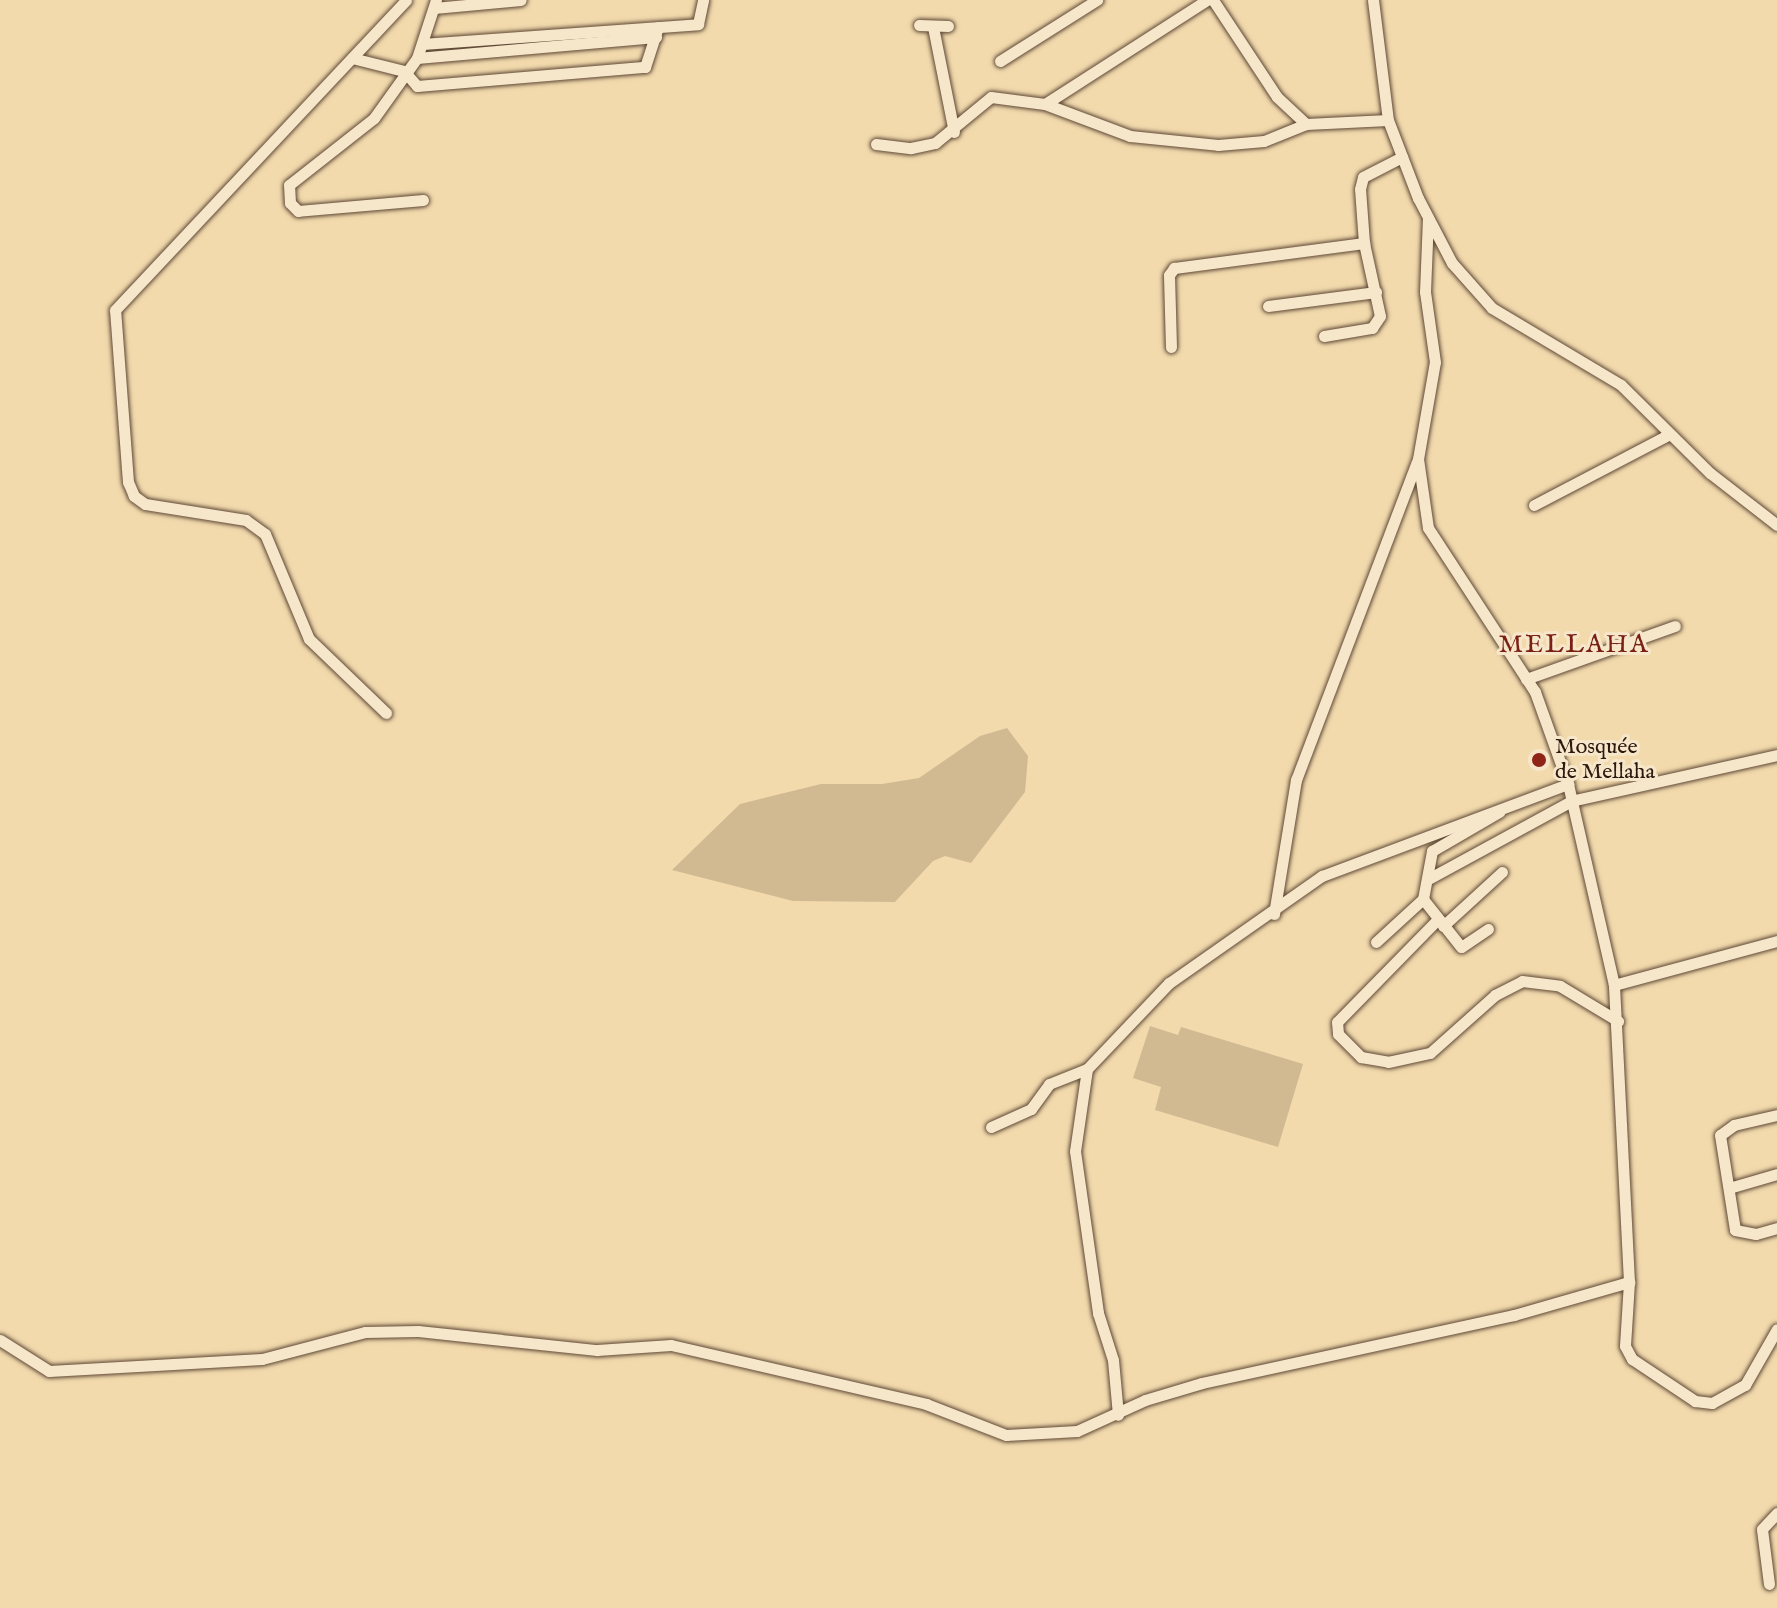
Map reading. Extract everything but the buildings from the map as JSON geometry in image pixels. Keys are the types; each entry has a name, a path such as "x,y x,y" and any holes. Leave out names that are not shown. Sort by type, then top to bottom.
{"street":[{"path":"386,713 309,639 265,534 246,520 145,504 134,496 128,482 115,310 406,0"},
{"path":"423,200 298,211 290,203 293,177 374,118 404,71 417,58 435,4 521,0"},
{"path":"417,58 657,32 698,24 703,0"},
{"path":"1000,61 1097,0"},
{"path":"1045,104 1207,0"},
{"path":"1213,0 1277,97 1306,124"},
{"path":"1373,0 1388,120 1428,218 1452,263 1492,308 1621,385 1734,494 1777,525"},
{"path":"919,25 948,26"},
{"path":"933,27 954,132"},
{"path":"352,58 404,71 417,86 645,67 657,32"},
{"path":"422,44 657,32"},
{"path":"876,144 911,148 935,143 954,132 991,97 1045,104 1130,136 1218,145 1264,141 1306,124 1388,120"},
{"path":"1324,336 1372,328 1380,316 1364,243 1363,177 1402,157"},
{"path":"1274,914 1296,780 1418,459 1435,362 1425,292 1428,218"},
{"path":"1171,347 1169,275 1174,268 1364,243"},
{"path":"1268,306 1376,292"},
{"path":"1534,505 1670,434"},
{"path":"1418,459 1428,528 1546,715 1568,784 1614,985 1618,1021 1629,1282 1625,1346 1632,1359 1695,1401 1712,1403 1745,1385 1777,1329"},
{"path":"1526,679 1675,626"},
{"path":"1430,878 1571,801 1777,755"},
{"path":"991,1127 1031,1109 1049,1084 1087,1069 1169,983 1337,868 1568,784"},
{"path":"1376,942 1423,899 1430,878 1432,851 1439,844 1487,823 1502,809"},
{"path":"1502,872 1441,923 1337,1022 1338,1034 1361,1057 1388,1062 1430,1053 1495,995 1522,981 1560,986 1618,1021"},
{"path":"1423,899 1461,947 1488,929"},
{"path":"1614,985 1777,941"},
{"path":"1087,1069 1075,1151 1098,1313 1113,1360 1118,1415"},
{"path":"1777,1115 1723,1130 1735,1230 1756,1234 1777,1228"},
{"path":"1729,1188 1777,1174"},
{"path":"0,1340 49,1371 262,1359 365,1332 418,1331 597,1350 671,1345 926,1404 1006,1435 1077,1431 1118,1415 1145,1400 1202,1383 1514,1315 1629,1282"},
{"path":"1769,1584 1771,1561 1762,1529 1777,1513"}],"shaded area":[{"path":"1007,728 1028,756 1025,792 971,863 945,856 933,861 895,902 793,901 672,870 740,804 821,784 882,784 919,778 980,736"},
{"path":"1150,1026 1178,1035 1181,1027 1303,1064 1278,1147 1155,1110 1161,1087 1133,1078"}],"place":[{"name":"Mosquée de Mellaha","path":"1539,760"}],"district":[{"name":"MELLAHA","path":"1574,645"}]}
